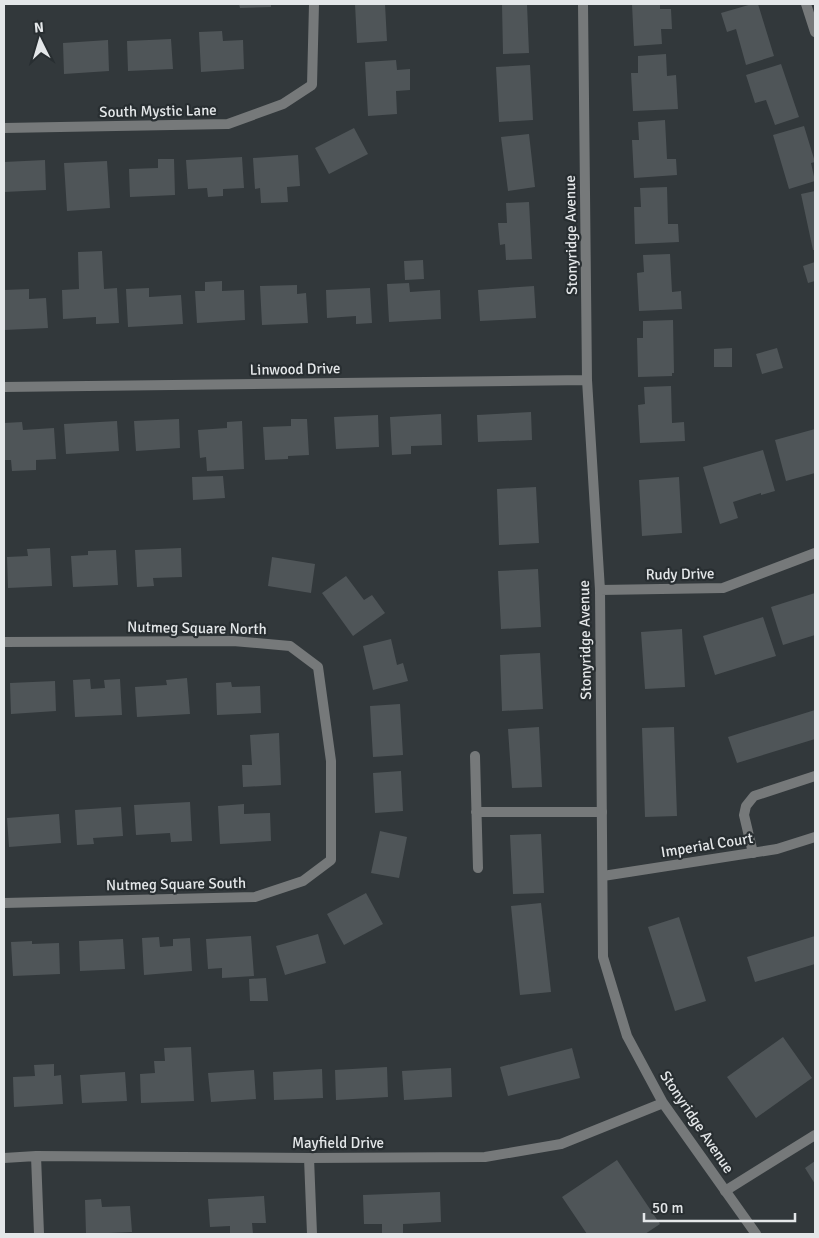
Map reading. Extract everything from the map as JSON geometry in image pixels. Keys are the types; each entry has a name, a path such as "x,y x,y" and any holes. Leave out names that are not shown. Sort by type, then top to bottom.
{"street":[{"name":"South Mystic Lane","path":"4,128 228,124 283,104 312,85 314,4"},
{"name":"Stonyridge Avenue","path":"583,4 588,380 600,590 604,957 627,1036 663,1103 756,1234"},
{"path":"806,4 815,32"},
{"name":"Linwood Drive","path":"4,388 588,380"},
{"name":"Rudy Drive","path":"600,590 724,588 815,553"},
{"name":"Nutmeg Square North","path":"4,642 233,641 290,646 318,667 331,761"},
{"path":"475,756 478,868"},
{"name":"Nutmeg Square South","path":"4,903 255,897 302,881 331,860 331,761"},
{"path":"753,853 744,815 746,806 754,796 815,776"},
{"path":"476,812 602,812"},
{"name":"Imperial Court","path":"603,876 777,849 815,837"},
{"name":"Mayfield Drive","path":"4,1158 36,1156 485,1157 561,1144 663,1103"},
{"path":"725,1191 815,1135"},
{"path":"36,1156 39,1234"},
{"path":"309,1158 312,1234"}],"building":[{"path":"239,4 271,4 271,7 240,8"},
{"path":"355,4 385,4 387,41 357,43"},
{"path":"502,4 527,4 529,53 503,54"},
{"path":"632,4 660,4 660,9 671,9 672,29 661,29 662,44 634,46"},
{"path":"758,4 774,56 746,65 736,29 727,32 721,13"},
{"path":"222,31 223,41 243,40 244,69 201,72 199,32"},
{"path":"171,39 173,69 128,71 127,41"},
{"path":"108,40 109,71 64,74 63,43"},
{"path":"666,54 667,76 676,75 678,109 633,111 631,73 638,73 638,56"},
{"path":"396,60 397,70 410,69 410,90 396,91 397,114 368,116 365,62"},
{"path":"781,64 799,117 775,125 766,100 755,103 746,75"},
{"path":"530,65 533,120 499,122 496,67"},
{"path":"665,120 667,159 676,159 677,175 634,178 632,140 639,140 638,122"},
{"path":"804,126 815,162 811,163 815,181 789,189 773,135"},
{"path":"354,128 368,154 329,174 315,148"},
{"path":"529,134 535,187 508,191 501,137"},
{"path":"298,155 300,186 287,187 288,202 261,203 260,188 255,189 253,158"},
{"path":"242,157 244,188 223,189 223,196 208,197 207,188 188,189 186,160"},
{"path":"158,159 174,159 175,195 130,197 129,169 158,168"},
{"path":"45,160 46,190 4,192 4,162"},
{"path":"107,161 110,208 67,211 64,163"},
{"path":"667,187 668,224 678,224 679,242 635,244 634,207 641,207 640,188"},
{"path":"815,191 815,250 813,250 801,194"},
{"path":"529,202 532,259 506,260 505,244 500,245 498,223 507,223 506,203"},
{"path":"102,251 104,289 117,288 119,323 96,324 96,317 63,319 62,290 79,289 78,252"},
{"path":"670,254 672,292 681,291 682,309 639,311 637,273 644,272 643,255"},
{"path":"423,260 424,279 405,280 404,261"},
{"path":"815,262 815,281 808,283 803,266"},
{"path":"222,281 222,291 244,290 245,320 197,323 195,291 205,291 205,282"},
{"path":"409,283 410,292 440,290 441,319 389,322 387,284"},
{"path":"297,285 297,294 306,293 308,323 262,325 260,286"},
{"path":"534,286 536,318 480,321 478,290"},
{"path":"149,288 149,297 181,295 183,324 128,327 126,289"},
{"path":"370,288 372,323 356,324 356,316 327,318 326,290"},
{"path":"29,289 29,299 46,298 48,328 4,330 4,290"},
{"path":"673,320 674,373 672,373 672,376 638,377 637,338 643,338 643,321"},
{"path":"732,348 732,367 714,367 714,349"},
{"path":"777,348 783,368 762,374 756,354"},
{"path":"671,386 672,423 684,422 685,441 640,443 638,405 645,404 644,387"},
{"path":"531,412 532,440 478,442 477,415"},
{"path":"441,414 442,445 411,446 411,454 392,455 390,417"},
{"path":"378,415 379,447 336,449 334,417"},
{"path":"179,419 180,448 136,451 134,421"},
{"path":"291,419 307,419 309,455 288,456 288,459 265,460 263,427 291,426"},
{"path":"117,421 119,451 66,454 64,424"},
{"path":"242,421 244,469 207,471 206,457 200,458 198,430 227,428 227,422"},
{"path":"22,422 23,430 54,428 56,459 36,460 36,470 12,471 11,460 4,460 4,423"},
{"path":"815,429 815,473 786,481 775,440"},
{"path":"763,450 775,491 761,495 761,493 733,502 738,518 720,524 703,467"},
{"path":"223,476 225,498 193,500 192,477"},
{"path":"679,477 682,533 642,536 639,480"},
{"path":"536,487 539,543 499,545 497,489"},
{"path":"50,548 52,586 8,588 7,557 28,556 27,549"},
{"path":"181,548 182,577 153,578 154,586 137,587 135,550"},
{"path":"116,550 118,585 73,587 71,556 88,555 88,551"},
{"path":"272,557 315,564 311,593 268,586"},
{"path":"538,569 541,627 501,629 498,571"},
{"path":"346,576 364,600 372,595 385,613 353,636 322,593"},
{"path":"815,593 815,635 783,645 771,607"},
{"path":"763,617 776,656 715,675 703,636"},
{"path":"682,629 685,687 645,689 641,632"},
{"path":"391,639 397,665 403,663 408,681 373,690 363,646"},
{"path":"540,653 543,709 502,711 500,655"},
{"path":"187,678 190,714 137,717 135,687 167,685 166,680"},
{"path":"90,679 91,689 105,688 104,680 120,679 122,715 75,717 73,680"},
{"path":"55,681 56,711 11,714 10,683"},
{"path":"231,682 232,687 260,686 261,713 217,715 216,683"},
{"path":"400,704 403,755 373,757 370,706"},
{"path":"815,710 815,739 737,763 728,737"},
{"path":"539,727 542,787 512,788 508,729"},
{"path":"674,727 677,816 645,817 642,728"},
{"path":"279,733 281,785 243,787 242,765 252,765 250,735"},
{"path":"401,771 403,811 375,813 373,773"},
{"path":"190,802 192,841 171,842 170,833 136,835 134,805"},
{"path":"244,804 244,814 270,813 271,841 220,844 218,806"},
{"path":"121,807 123,836 93,838 94,844 77,845 75,810"},
{"path":"59,814 61,843 9,847 7,818"},
{"path":"380,831 407,837 399,878 371,873"},
{"path":"541,834 544,893 513,894 510,835"},
{"path":"366,893 383,924 344,945 327,914"},
{"path":"541,903 551,992 520,995 511,906"},
{"path":"679,917 706,1001 675,1011 648,927"},
{"path":"318,934 326,963 285,975 276,946"},
{"path":"251,936 254,976 222,978 222,968 208,969 206,939"},
{"path":"815,936 815,964 755,982 747,957"},
{"path":"159,937 160,947 173,946 173,939 190,938 192,971 144,975 142,938"},
{"path":"123,939 125,969 80,971 79,941"},
{"path":"32,941 32,944 59,943 60,974 13,976 11,942"},
{"path":"266,978 268,1001 250,1001 249,979"},
{"path":"783,1037 812,1078 756,1118 727,1077"},
{"path":"191,1047 194,1101 141,1103 140,1074 155,1073 154,1061 165,1061 164,1048"},
{"path":"572,1048 580,1078 508,1096 500,1067"},
{"path":"54,1064 54,1076 61,1075 63,1104 14,1107 13,1077 35,1076 34,1065"},
{"path":"387,1067 388,1097 336,1100 335,1070"},
{"path":"451,1068 452,1097 404,1100 402,1071"},
{"path":"322,1069 323,1098 274,1100 273,1072"},
{"path":"254,1070 256,1099 211,1102 208,1073"},
{"path":"125,1072 127,1101 82,1103 80,1075"},
{"path":"617,1160 660,1224 645,1234 587,1234 562,1197"},
{"path":"815,1161 815,1184 805,1168"},
{"path":"440,1192 441,1222 403,1224 403,1233 382,1234 382,1224 364,1224 363,1195"},
{"path":"264,1196 266,1223 252,1223 253,1234 230,1234 230,1226 210,1227 208,1199"},
{"path":"101,1199 102,1207 130,1206 132,1232 86,1234 85,1200"}]}
